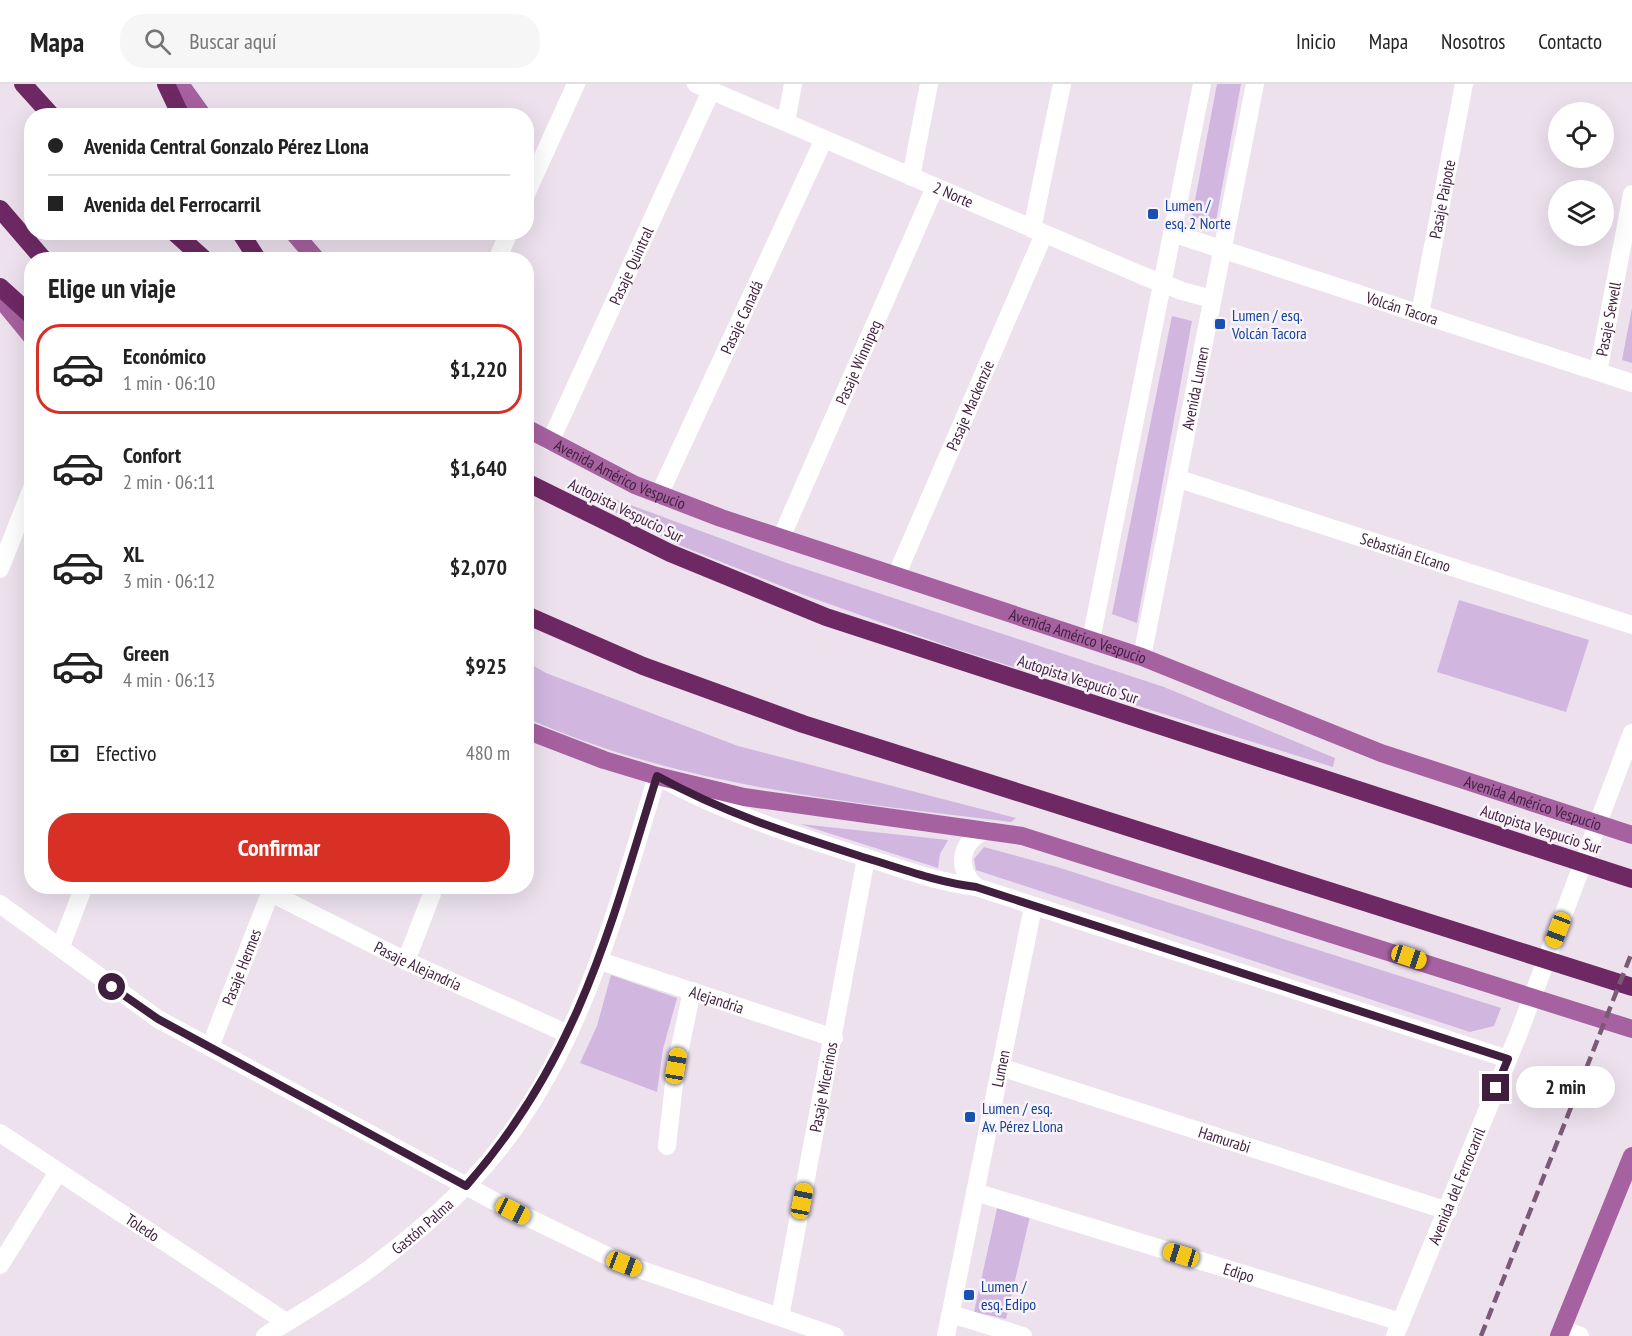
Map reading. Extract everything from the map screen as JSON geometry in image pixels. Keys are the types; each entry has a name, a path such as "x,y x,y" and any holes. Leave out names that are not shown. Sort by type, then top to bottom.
{"highway":[{"path":"23,84 45,108"},
{"path":"166,84 177,108"},
{"path":"0,209 24,237"},
{"path":"27,240 37,252"},
{"path":"183,240 196,252"},
{"path":"0,287 24,309"},
{"name":"Autopista Vespucio Sur","path":"534,486 670,553 826,617 1632,879"},
{"path":"534,619 642,666 803,724 1632,987"}],"main road":[{"path":"180,84 197,108"},
{"path":"300,240 310,252"},
{"path":"0,298 24,327"},
{"name":"Avenida Américo Vespucio","path":"534,433 605,471 659,495 781,538 1200,677 1381,753 1632,835"},
{"path":"534,733 603,760 744,797 1022,836 1097,857 1632,1029"},
{"path":"1560,1333 1632,1156"}],"street":[{"path":"534,176 576,84"},
{"path":"786,122 794,84"},
{"path":"911,177 929,84"},
{"name":"Pasaje Mackenzie","path":"896,576 1038,232 1062,84"},
{"path":"1091,640 1202,84"},
{"name":"Avenida Lumen","path":"1142,657 1179,479 1255,84"},
{"name":"Pasaje Paipote","path":"1420,314 1464,84"},
{"name":"2 Norte","path":"704,87 1162,284 1212,299"},
{"name":"Pasaje Quintral","path":"550,442 704,87"},
{"name":"Pasaje Canadá","path":"659,495 824,139"},
{"name":"Pasaje Winnipeg","path":"781,538 935,188"},
{"name":"Pasaje Sewell","path":"1598,372 1632,194"},
{"name":"Volcán Tacora","path":"1172,233 1632,384"},
{"name":"Sebastián Elcano","path":"1179,479 1632,625"},
{"path":"0,569 24,508"},
{"name":"Avenida del Ferrocarril","path":"1398,1329 1518,1035 1632,733"},
{"path":"657,776 747,820 932,880 976,887 1508,1059"},
{"name":"Gastón Palma","path":"265,1336 368,1270 421,1227 466,1186 522,1115 568,1034 600,961 657,776"},
{"path":"976,887 964,873 962,855 971,839 987,830"},
{"name":"Pasaje Micerinos","path":"780,1317 866,858"},
{"path":"61,946 81,894"},
{"name":"Pasaje Hermes","path":"210,1047 270,894"},
{"name":"Pasaje Alejandría","path":"280,894 406,961 568,1034"},
{"path":"406,961 432,894"},
{"path":"0,904 61,946 137,1006 466,1186 624,1264 835,1336"},
{"name":"Lumen","path":"946,1336 1033,907"},
{"name":"Alejandria","path":"600,961 834,1038"},
{"path":"667,1146 676,1066 692,991"},
{"name":"Hamurabi","path":"1000,1067 1448,1210"},
{"name":"Toledo","path":"0,1133 286,1322"},
{"path":"0,1265 58,1172"},
{"name":"Edipo","path":"975,1192 1398,1329"},
{"path":"951,1314 1023,1336"},
{"path":"1560,1333 1580,1336"}],"shaded area":[{"path":"1217,84 1241,84 1215,226 1192,216"},
{"path":"1632,308 1632,363 1622,360"},
{"path":"1172,316 1192,321 1137,623 1112,614"},
{"path":"604,495 784,562 1164,687 1335,758 1333,767 956,649 804,595 679,545 600,504"},
{"path":"1459,600 1589,640 1566,712 1437,672"},
{"path":"534,666 546,673 738,746 1016,818 1011,822 888,807 764,788 704,776 584,741 534,721"},
{"path":"800,824 948,840 940,854 938,868"},
{"path":"984,847 1057,867 1501,1008 1494,1026 1470,1032 976,870 974,859"},
{"path":"611,975 677,998 663,1049 657,1092 580,1063 597,1026"},
{"path":"998,1204 1031,1212 1006,1319 974,1312"}],"railway":[{"path":"1481,1336 1632,952"}],"place":[{"name":"Lumen / esq. 2 Norte","path":"1153,214"},
{"name":"Lumen / esq. Volcán Tacora","path":"1220,324"},
{"name":"Lumen / esq. Av. Pérez Llona","path":"970,1117"},
{"name":"Lumen / esq. Edipo","path":"969,1295"}],"route":[{"path":"112,987 158,1019 466,1186 504,1141 522,1115 568,1034 600,961 657,776 716,807 747,820 932,880 976,887 1508,1059 1496,1088"}]}
